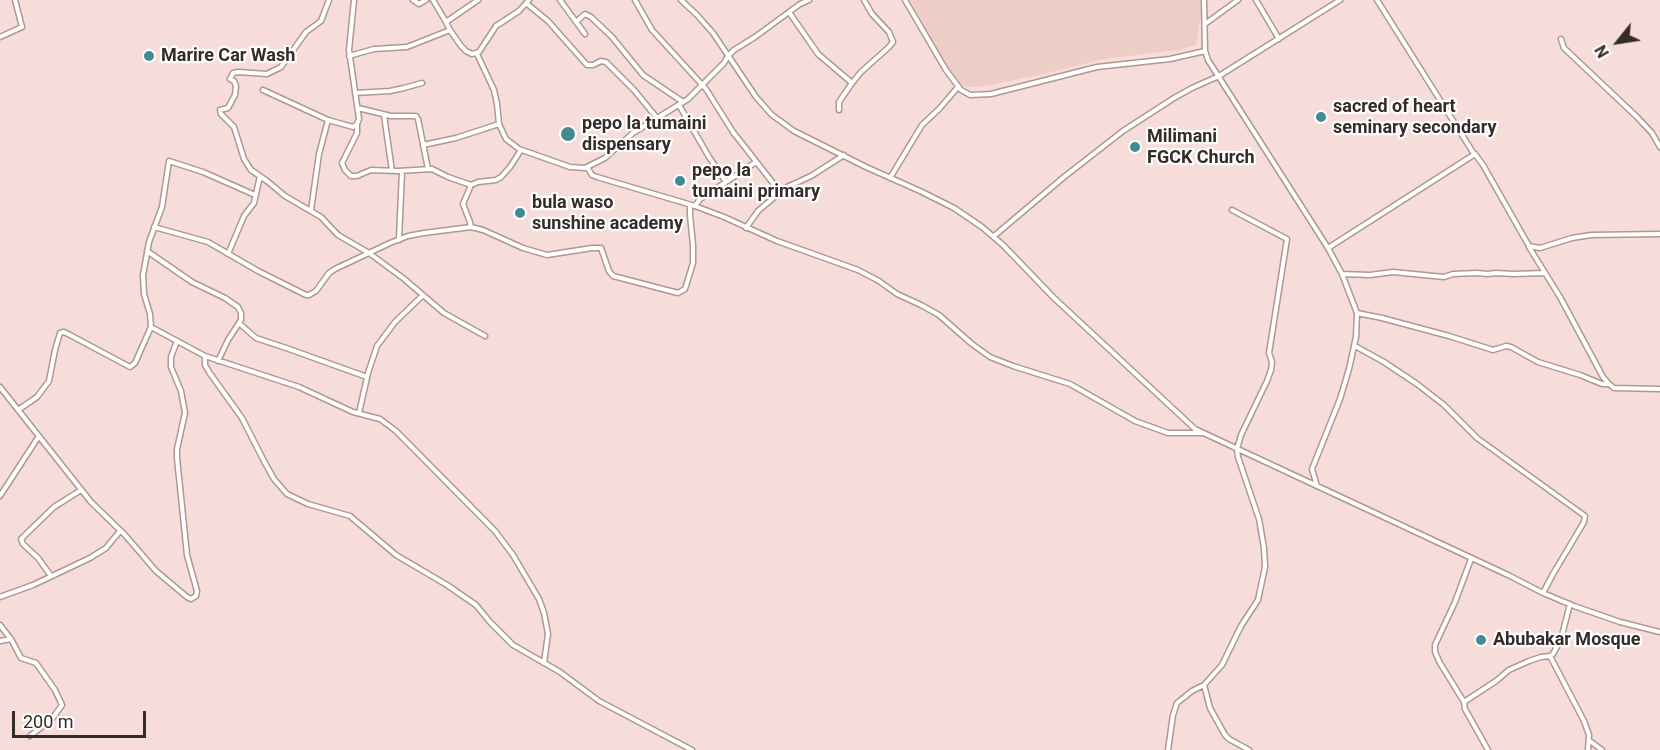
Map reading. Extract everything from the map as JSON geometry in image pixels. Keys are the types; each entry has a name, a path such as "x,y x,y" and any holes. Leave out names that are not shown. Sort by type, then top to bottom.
{"street":[{"path":"0,37 22,27 15,0"},
{"path":"330,0 321,21 306,32 281,66 267,74 236,72 233,74 230,79 236,83 236,90 230,106 220,110 221,114 234,127 242,154 251,170 285,196 325,220 338,236 369,253 444,313 485,336"},
{"path":"354,0 349,56 359,119 357,133 343,160 342,165 345,170 353,176 368,170 428,169 436,170 471,185 493,181 501,177 521,150"},
{"path":"413,0 419,4 426,0"},
{"path":"434,0 450,30 466,51 477,54 499,23 515,14 527,2 548,21 587,65 606,62 657,118"},
{"path":"446,22 477,0"},
{"path":"560,0 585,34"},
{"path":"635,0 654,33 702,85 733,132 780,192"},
{"path":"681,0 706,24 756,97 772,115 794,131 920,191 970,218 994,236 1054,298 1184,420 1202,433 1543,593 1620,622 1660,632"},
{"path":"477,54 494,90 499,124 506,139 521,150 570,166 588,167 605,158 633,133 691,97 728,56 800,4 809,0"},
{"path":"839,110 839,102 852,83 893,42 889,32 872,14 864,0"},
{"path":"905,0 946,70 958,87 970,94 984,95 1096,68 1170,59 1205,51"},
{"path":"1204,0 1205,51 1212,67 1328,248 1342,274 1357,313 1355,346 1340,399 1312,469 1317,487"},
{"path":"1205,24 1238,0"},
{"path":"1256,0 1279,39"},
{"path":"994,236 1123,130 1183,93 1219,76 1340,0"},
{"path":"1377,0 1483,165 1603,377 1614,388 1660,389"},
{"path":"789,12 818,54 852,83"},
{"path":"576,22 584,15 591,17 612,37 643,75 681,104 709,157 726,182"},
{"path":"349,56 374,50 407,47 450,30"},
{"path":"1561,39 1564,48 1637,117 1652,133 1660,147"},
{"path":"355,93 390,91 422,83"},
{"path":"890,178 922,125 958,87"},
{"path":"263,90 328,120 353,127 357,124"},
{"path":"358,108 384,115 416,117 428,169"},
{"path":"384,115 392,171"},
{"path":"311,210 319,154 328,120"},
{"path":"423,145 456,138 499,124"},
{"path":"1328,248 1474,154"},
{"path":"746,228 758,211 785,188 811,176 844,155"},
{"path":"18,410 37,397 49,381 60,333 67,333 130,367 135,363 152,327 145,300 143,275 147,251 162,207 169,161 203,172 255,195"},
{"path":"154,227 201,240 300,293 309,295 332,271 399,240 424,233 471,227 547,255 602,248 608,269 613,276 678,293 686,289 693,262 690,215 692,205 756,162"},
{"path":"588,167 592,175 597,177 692,205 777,241 858,270 897,294 939,315 972,344 1001,362 1070,384 1147,426 1168,433 1202,433"},
{"path":"399,240 402,171"},
{"path":"228,254 244,216 254,203 260,176"},
{"path":"471,185 463,204 471,227"},
{"path":"1168,750 1177,703 1204,685 1222,665 1241,626 1256,605 1264,576 1262,533 1237,449 1241,435 1271,370 1272,362 1269,353 1287,239 1232,210"},
{"path":"1529,246 1540,248 1591,235 1660,234"},
{"path":"147,251 192,282 236,304 241,313 241,320 218,361"},
{"path":"1342,274 1401,273 1444,277 1453,274 1477,273 1545,273"},
{"path":"359,413 375,350 404,313 423,295"},
{"path":"1357,313 1449,336 1492,350 1511,347 1538,362 1602,384 1609,384"},
{"path":"239,323 256,338 367,377"},
{"path":"152,327 205,356 299,387 359,413 380,419 396,431 506,544 539,599 544,613 548,634 544,663"},
{"path":"0,387 97,509 156,571 191,599 197,593 187,555 177,458 185,413 183,397 171,367 171,357 177,341"},
{"path":"1355,346 1417,384 1444,405 1477,438 1585,516 1584,522 1543,593"},
{"path":"205,356 205,365 209,372 242,418 273,479 287,494 308,504 350,516 396,555 476,605 513,645 560,672 599,701 692,750"},
{"path":"0,496 39,436"},
{"path":"51,576 38,558 22,544 21,537 54,507 81,490"},
{"path":"0,597 33,585 100,552 120,531"},
{"path":"1471,559 1455,602 1435,645 1437,657 1464,702 1465,709 1488,750"},
{"path":"1464,702 1509,670 1529,661 1550,656 1561,639 1570,604"},
{"path":"0,625 21,658 36,663 55,690 62,705 52,719 30,736"},
{"path":"0,641 10,639"},
{"path":"1550,656 1584,721 1590,740 1588,750"},
{"path":"1204,685 1210,708 1225,735 1249,750"},
{"path":"1590,740 1602,750"}],"shaded area":[{"path":"910,0 1200,0 1201,14 1196,45 1179,50 1104,59 974,87 962,86 950,71"}],"place":[{"name":"Marire Car Wash","path":"149,56"},
{"name":"sacred of heart seminary secondary","path":"1321,117"},
{"name":"pepo la tumaini dispensary","path":"568,134"},
{"name":"Milimani FGCK Church","path":"1135,147"},
{"name":"pepo la tumaini primary","path":"680,181"},
{"name":"bula waso sunshine academy","path":"520,213"},
{"name":"Abubakar Mosque","path":"1481,640"}]}
